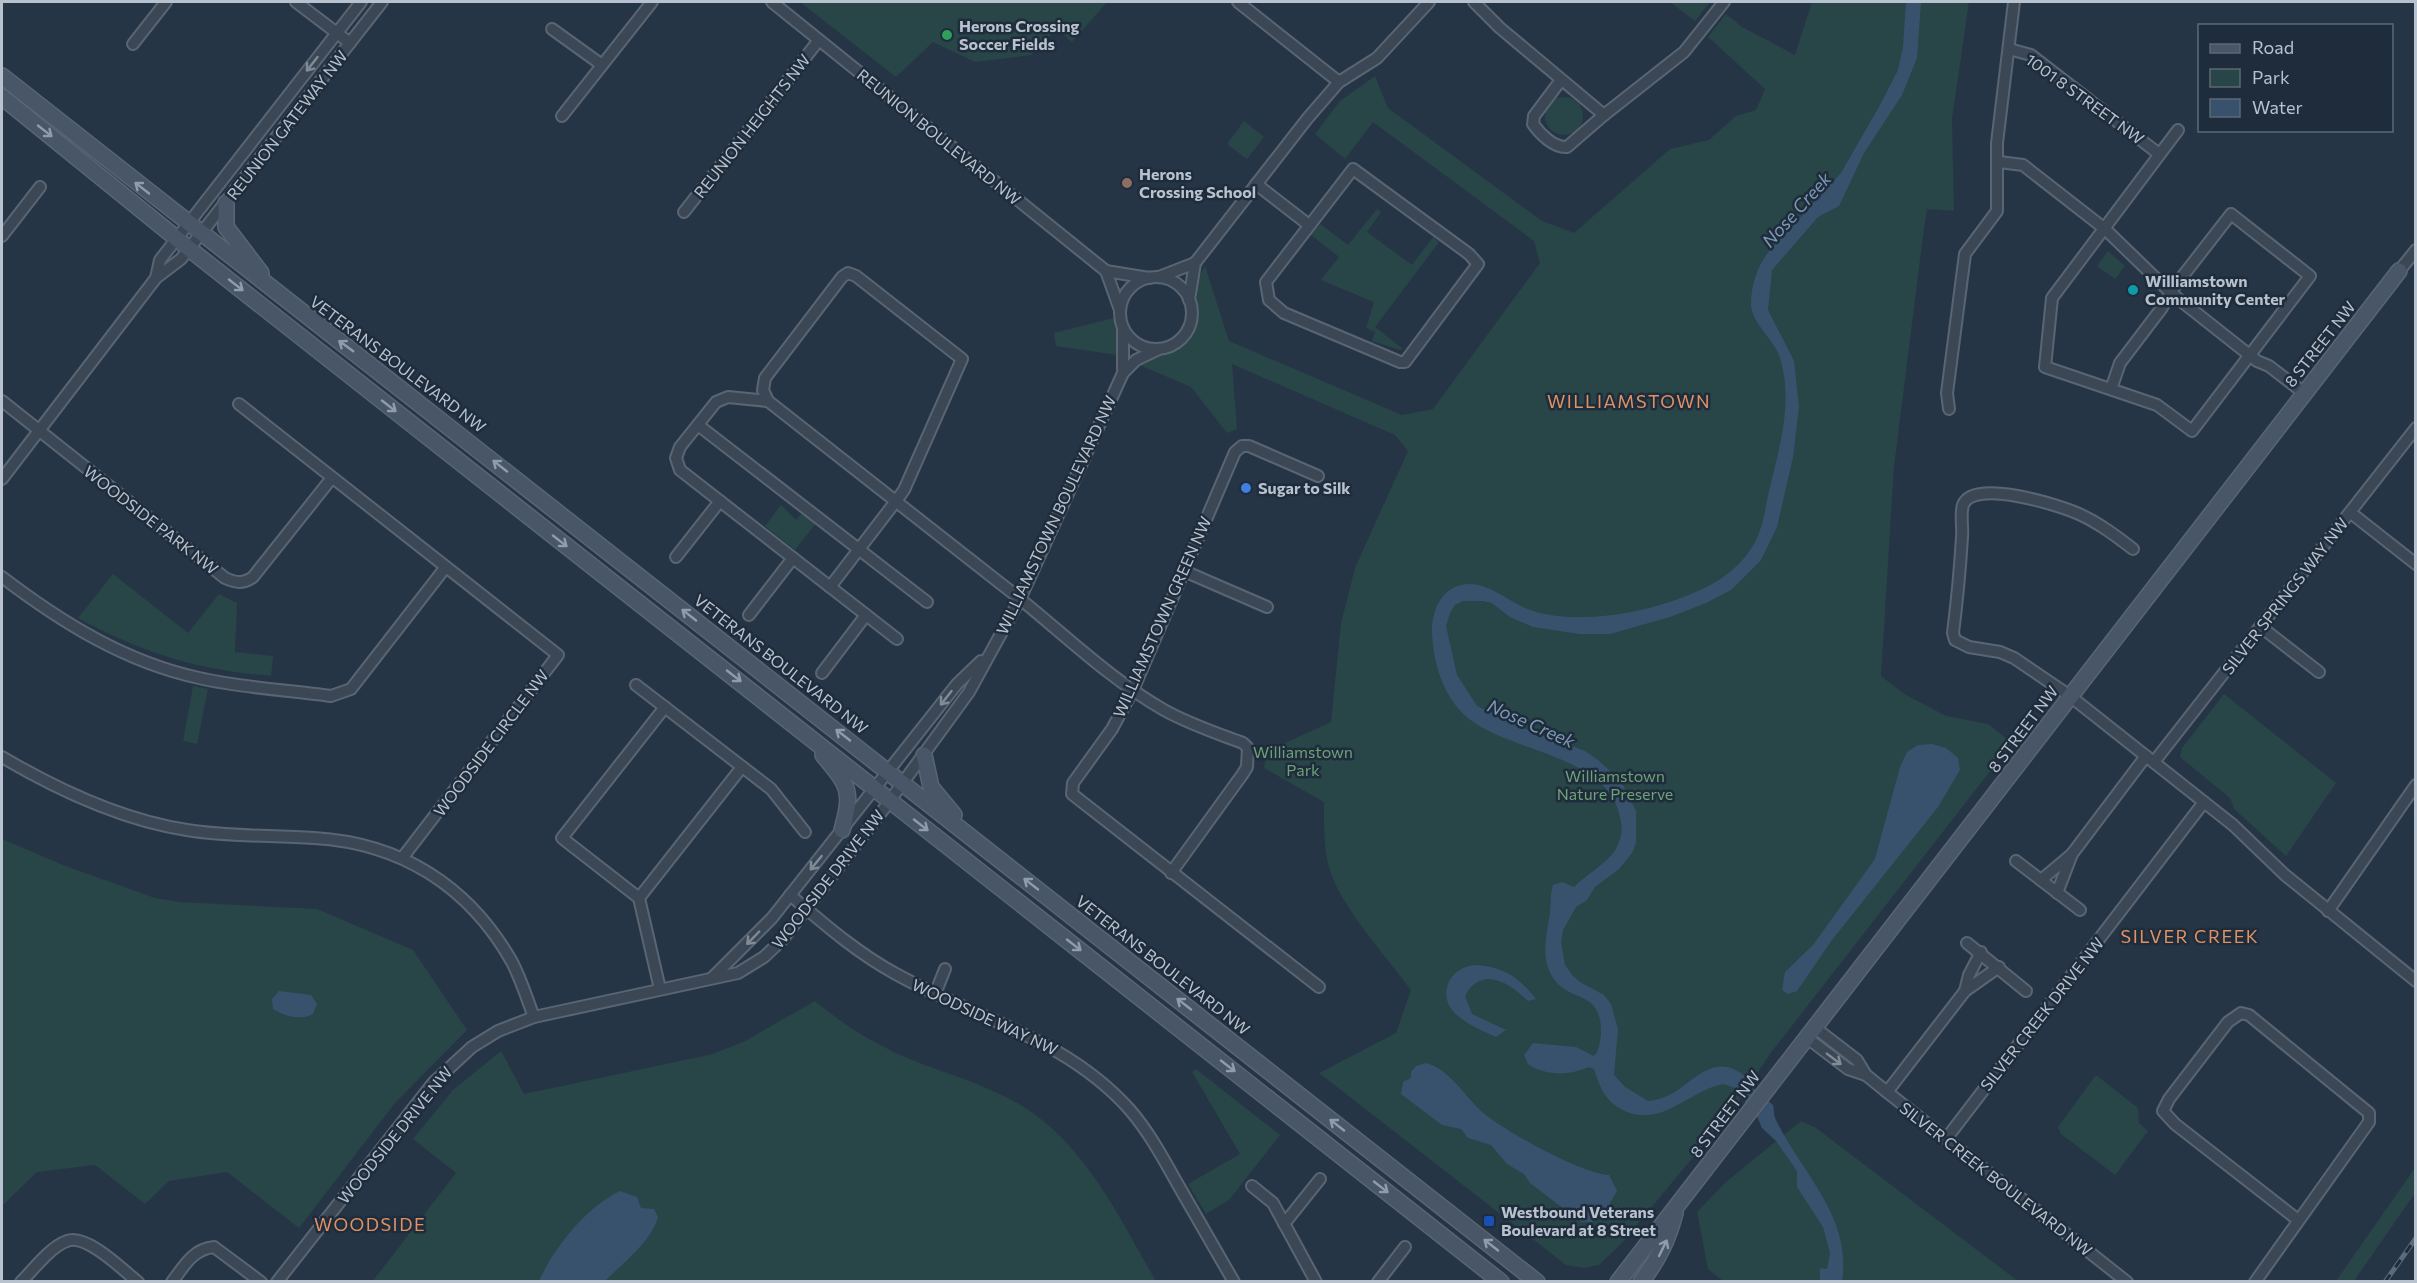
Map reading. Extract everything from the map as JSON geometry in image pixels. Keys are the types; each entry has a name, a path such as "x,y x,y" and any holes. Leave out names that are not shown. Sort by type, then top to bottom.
{"main road":[{"name":"VETERANS BOULEVARD NW","path":"2,76 287,303 362,357 1537,1281"},
{"path":"2,97 190,248 1501,1281"},
{"path":"226,203 226,227 231,236 287,303"},
{"name":"8 STREET NW","path":"1610,1281 1623,1276 1676,1210 1745,1116 2399,271"},
{"path":"801,730 834,769 849,794 842,830"},
{"path":"924,754 931,787 973,838"},
{"name":"8 STREET NW","path":"1641,1281 1658,1260 1669,1237 1676,1210"}],"street":[{"path":"133,44 166,2"},
{"path":"296,2 350,44"},
{"name":"REUNION GATEWAY NW","path":"156,278 160,260 361,2"},
{"name":"REUNION GATEWAY NW","path":"156,278 171,269 190,248 382,2"},
{"path":"562,116 652,2"},
{"name":"REUNION BOULEVARD NW","path":"772,2 1106,271 1154,278"},
{"path":"1238,2 1339,82"},
{"path":"1106,271 1123,326 1135,343 1159,349 1175,344 1185,335 1192,314 1190,300 1195,263 1339,82 1377,58 1429,2"},
{"path":"1474,2 1500,28 1604,115"},
{"path":"1561,80 1534,116 1533,124 1547,138 1561,147 1567,147 1684,52 1724,2"},
{"name":"1001 8 STREET NW","path":"1949,409 1947,393 1965,254 1997,211 1999,162 1997,143 2014,2"},
{"path":"552,29 602,65"},
{"name":"REUNION HEIGHTS NW","path":"684,212 819,40"},
{"name":"1001 8 STREET NW","path":"2009,49 2031,55 2160,154"},
{"name":"1001 8 STREET NW","path":"2111,389 2120,363 2231,214 2310,276 2254,358 2192,431 2157,405 2045,367 2052,298 2178,130"},
{"path":"1999,162 2023,165 2104,229 2171,293 2254,358 2265,371 2302,396"},
{"path":"1353,169 1469,254 1478,264 1405,362 1400,362 1284,313 1269,300 1266,282 1309,225 1353,169"},
{"path":"1256,184 1309,225"},
{"path":"2,236 40,187"},
{"path":"2399,271 2415,250"},
{"path":"1120,312 1121,304 1130,288 1195,263"},
{"path":"830,587 896,501 962,359 848,273 842,277 765,378 763,390 768,401 896,501 1020,598 1133,690 1179,718 1243,743 1248,748 1249,757 1242,775 1171,873"},
{"path":"2,479 156,278"},
{"path":"1154,278 1175,283 1190,300"},
{"name":"WILLIAMSTOWN BOULEVARD NW","path":"1123,326 1123,373"},
{"name":"WILLIAMSTOWN BOULEVARD NW","path":"903,783 969,692 986,656 1020,598 1123,373 1136,360 1159,349"},
{"path":"768,401 728,397 716,402 680,447 676,458 680,470 897,639"},
{"path":"2,401 39,431"},
{"name":"WOODSIDE CIRCLE NW","path":"238,404 558,655 404,857"},
{"path":"698,425 927,602"},
{"name":"SILVER SPRINGS WAY NW","path":"2041,880 2072,854 2261,627 2415,428"},
{"name":"WOODSIDE PARK NW","path":"39,431 233,582 241,583 254,577 331,479"},
{"name":"WILLIAMSTOWN GREEN NW","path":"1318,476 1255,448 1242,446 1232,459 1133,690 1112,729 1073,783 1072,794 1319,987"},
{"path":"2133,549 2107,529 2079,514 2048,502 2014,495 1977,493 1971,496 1963,506 1953,633 1955,640 1969,647 2000,652 2014,658 2070,696 2240,830 2284,875 2415,981"},
{"path":"676,558 720,501"},
{"path":"2351,513 2415,564"},
{"path":"749,615 793,558"},
{"path":"2,577 88,635 122,653 160,667 201,679 331,696 351,689 445,568"},
{"path":"1184,571 1267,606"},
{"path":"822,673 866,615"},
{"path":"2261,627 2319,672"},
{"name":"WILLIAMSTOWN BOULEVARD NW","path":"889,772 957,684 986,656"},
{"path":"636,685 777,795 805,832"},
{"path":"660,989 639,898 562,838 665,707"},
{"path":"2,757 80,797 153,822 185,830 348,841 404,857 462,897 482,919 513,965 534,1017"},
{"path":"639,898 742,767"},
{"name":"WOODSIDE DRIVE NW","path":"712,978 756,935 889,772"},
{"name":"WOODSIDE DRIVE NW","path":"277,1281 434,1083 472,1047 498,1031 534,1017 738,973 765,957 807,909 903,783"},
{"path":"2328,911 2415,785"},
{"name":"SILVER CREEK DRIVE NW","path":"1946,1140 2204,802"},
{"name":"SILVER SPRINGS WAY NW","path":"2057,893 2072,854"},
{"path":"2016,861 2080,910"},
{"name":"WOODSIDE WAY NW","path":"790,895 868,957 935,994 1046,1043 1078,1064 1108,1089 1130,1110 1150,1136 1234,1281"},
{"path":"1967,943 1981,952 2026,991"},
{"path":"1965,991 1969,975 1981,952"},
{"path":"1887,1092 1965,991 1999,967"},
{"path":"935,994 945,969"},
{"path":"2255,1281 2368,1122 2368,1113 2249,1015 2241,1013 2228,1022 2169,1099 2163,1111 2175,1124 2298,1220"},
{"name":"SILVER CREEK BOULEVARD NW","path":"1810,1032 1857,1060 1866,1075 2127,1281"},
{"path":"1284,1224 1320,1179"},
{"path":"1252,1185 1273,1203 1316,1281"},
{"path":"21,1281 61,1244 73,1239 86,1241 138,1281"},
{"path":"172,1281 200,1249 214,1247 261,1281"},
{"path":"1378,1281 1405,1247"}],"green space":[{"name":"Herons Crossing Soccer Fields","path":"800,2 1107,2 1072,42 1057,29 1031,55 975,62 933,42 896,77"},
{"path":"1670,2 1710,2 1695,21"},
{"name":"Williamstown Nature Preserve","path":"1812,2 1969,2 1952,119 1954,211 1927,209 1924,228 1894,467 1881,676 1906,695 1946,716 1988,724 2012,743 1770,1054 1737,1104 1622,1243 1599,1265 1583,1268 1566,1265 1319,1073 1396,1033 1411,990 1338,890 1327,859 1324,802 1264,768 1267,751 1331,722 1341,623 1355,568 1408,451 1395,435 1232,364 1237,429 1227,433 1191,387 1137,364 1178,347 1190,334 1195,325 1198,285 1205,266 1229,341 1402,415 1433,409 1540,263 1534,241 1373,122 1345,159 1315,134 1340,101 1375,76 1388,108 1542,221 1574,233 1670,149 1709,140 1736,116 1756,110 1765,89 1708,37 1726,14 1742,27 1795,55"},
{"path":"1564,97 1578,102 1583,116 1578,130 1564,135 1550,130 1545,116 1550,102"},
{"path":"1244,121 1264,137 1247,159 1227,144"},
{"path":"1377,209 1381,212 1367,232 1412,265 1433,237 1439,242 1375,327 1403,349 1400,350 1372,341 1375,332 1366,328 1374,302 1321,280 1339,257 1311,235 1320,224 1348,245"},
{"path":"2108,251 2125,266 2115,279 2097,266"},
{"path":"1114,318 1120,339 1117,355 1056,346 1054,333"},
{"path":"781,505 796,520 803,512 816,523 795,550 765,526"},
{"path":"113,574 188,633 219,594 237,603 235,652 273,656 271,676 219,669 171,658 125,641 78,618"},
{"path":"193,686 208,689 197,744 183,741"},
{"path":"2224,694 2336,783 2286,856 2234,809 2230,798 2180,757 2182,748"},
{"path":"2,839 63,865 155,898 179,902 317,909 413,950 467,1030 395,1103 299,1228 227,1172 169,1181 145,1204 95,1165 37,1172 2,1206"},
{"path":"815,1001 849,1027 873,1041 912,1060 1005,1096 1033,1113 1054,1130 1072,1149 1103,1190 1156,1281 372,1282 456,1173 413,1139 453,1090 501,1051 524,1094 713,1054 745,1041"},
{"path":"1196,1069 1280,1135 1229,1200 1206,1214 1188,1184 1240,1154 1192,1072"},
{"path":"2096,1075 2138,1108 2139,1123 2148,1131 2115,1175 2061,1134 2058,1127"},
{"path":"1801,1121 1816,1128 2018,1281 1723,1281 1708,1269 1697,1212 1726,1182"},
{"path":"2415,1168 2415,1193 2354,1281 2336,1281"}],"water":[{"path":"1906,2 1921,2 1917,58 1902,95 1864,153 1839,206 1818,217 1772,270 1768,310 1794,361 1799,407 1793,457 1777,527 1761,560 1731,590 1706,603 1670,617 1610,634 1580,634 1533,627 1510,617 1492,603 1483,601 1463,601 1455,605 1446,626 1457,675 1477,706 1528,730 1585,751 1621,781 1636,811 1636,843 1632,853 1619,869 1595,887 1587,900 1576,907 1563,930 1561,942 1565,965 1572,975 1604,995 1611,1004 1618,1029 1614,1075 1625,1087 1648,1101 1667,1096 1702,1073 1717,1067 1730,1068 1743,1074 1756,1091 1746,1103 1740,1090 1724,1084 1718,1085 1660,1113 1636,1115 1623,1110 1607,1098 1594,1069 1588,1067 1573,1072 1550,1073 1528,1064 1524,1055 1533,1043 1576,1047 1594,1056 1598,1049 1601,1034 1600,1019 1596,1009 1583,998 1559,985 1548,968 1545,945 1553,885 1562,882 1574,887 1605,861 1618,845 1622,826 1614,799 1599,782 1580,769 1487,730 1459,710 1446,690 1437,667 1432,631 1434,616 1439,603 1448,592 1461,585 1470,584 1488,588 1530,610 1551,615 1598,617 1622,614 1671,602 1693,593 1724,576 1746,556 1754,544 1762,523 1781,438 1785,405 1785,388 1779,355 1752,311 1751,297 1754,282 1762,261 1771,249 1841,173 1880,105 1898,70 1903,47"},
{"path":"1932,744 1946,748 1958,758 1960,770 1938,807 1832,940 1797,991 1788,994 1782,990 1785,972 1813,945 1875,859 1900,767 1907,752 1918,745"},
{"path":"1473,965 1501,970 1509,974 1523,984 1536,999 1528,1001 1512,988 1495,980 1479,981 1472,987 1465,996 1472,1014 1506,1030 1496,1037 1460,1018 1448,1004 1446,994 1452,976"},
{"path":"279,991 311,995 317,1004 313,1014 293,1017 273,1009 272,999"},
{"path":"1426,1063 1442,1070 1481,1111 1506,1129 1562,1159 1597,1173 1609,1175 1617,1191 1609,1205 1592,1222 1581,1222 1530,1183 1524,1174 1507,1164 1491,1145 1468,1138 1461,1129 1442,1125 1401,1094 1403,1082 1411,1078 1411,1072 1416,1066"},
{"path":"1767,1100 1773,1105 1775,1118 1832,1215 1843,1258 1842,1281 1820,1280 1820,1268 1827,1269 1830,1253 1823,1227 1797,1187 1797,1171 1776,1141 1762,1128 1756,1114"},
{"path":"620,1191 637,1197 641,1208 654,1209 658,1217 649,1235 636,1252 605,1281 539,1281 553,1255 572,1230 595,1207"}],"railway":[{"path":"2385,1282 2416,1238"}],"place":[{"name":"Herons Crossing Soccer Fields","path":"947,35"},
{"name":"Herons Crossing School","path":"1127,183"},
{"name":"Williamstown Community Center","path":"2133,290"},
{"name":"Sugar to Silk","path":"1246,488"},
{"name":"Westbound Veterans Boulevard at 8 Street","path":"1489,1221"}],"district":[{"name":"WILLIAMSTOWN","path":"1629,402"},
{"name":"SILVER CREEK","path":"2190,937"},
{"name":"WOODSIDE","path":"370,1225"}],"water label":[{"name":"Nose Creek","path":"1797,210"},
{"name":"Nose Creek","path":"1531,724"}],"park label":[{"name":"Williamstown Park","path":"1303,761"}]}
